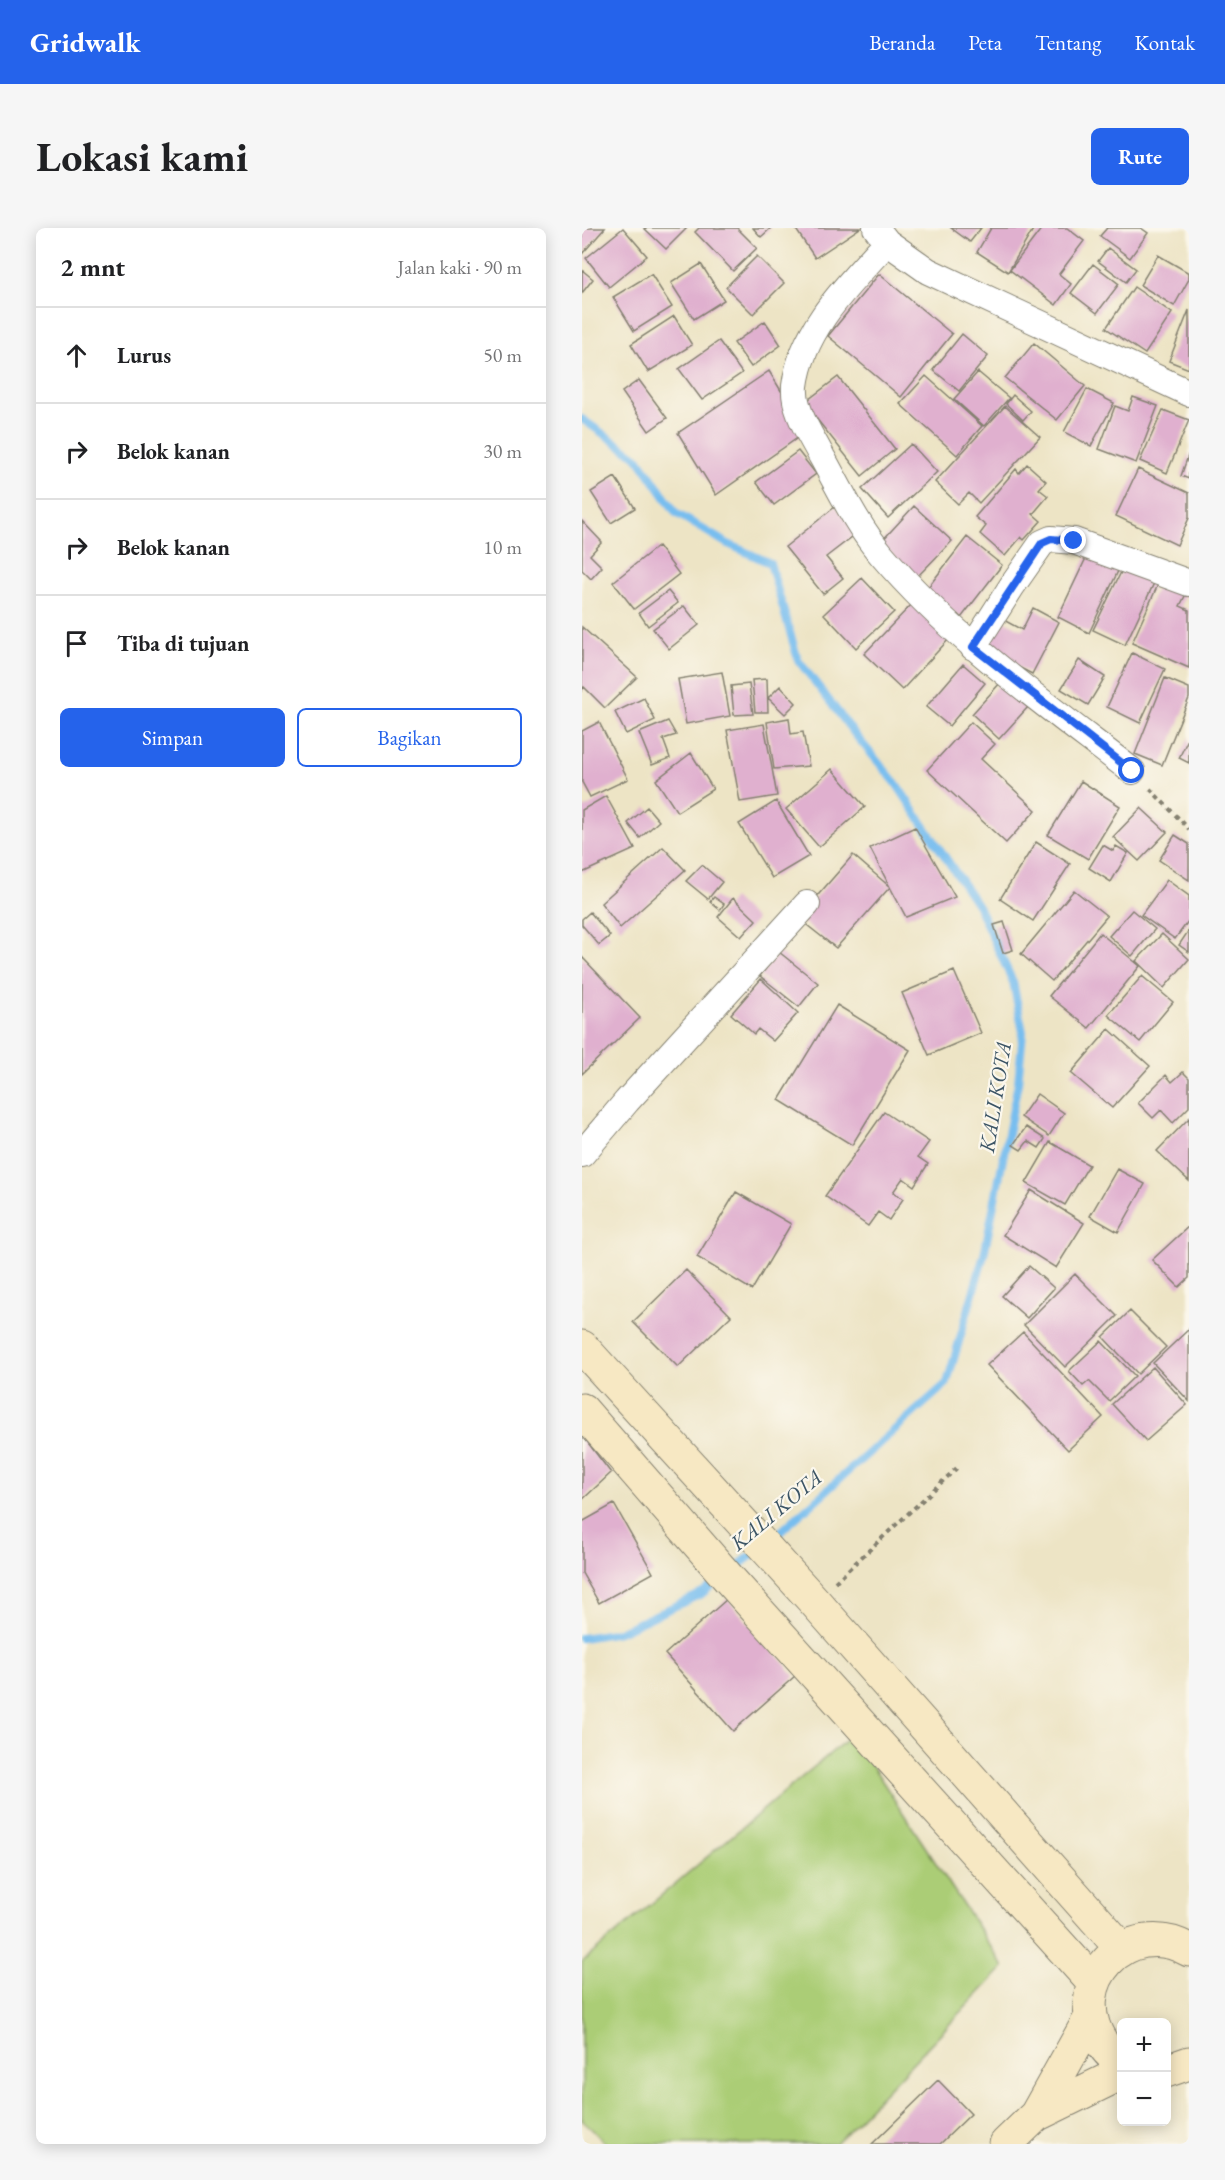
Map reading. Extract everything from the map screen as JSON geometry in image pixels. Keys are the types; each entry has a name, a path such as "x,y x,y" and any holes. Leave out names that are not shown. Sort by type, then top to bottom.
{"street":[{"path":"1132,771 973,647 880,553 846,501 796,405 795,386 800,366 815,331 882,235 928,271 1189,393"},
{"path":"973,647 1042,543 1051,539 1074,541 1189,583"},
{"path":"582,1154 627,1101 807,904"},
{"path":"582,1347 814,1601 1122,1949"},
{"path":"582,1410 730,1580 1094,1982"},
{"path":"1117,2058 1105,2048 1096,2034 1091,2017 1090,2000 1094,1982 1105,1963 1122,1949 1140,1941 1159,1940 1186,1944"},
{"path":"1006,2144 1036,2115 1091,2017"},
{"path":"1171,2070 1189,2063"},
{"path":"1036,2115 1117,2075"}],"path":[{"path":"1132,771 1189,829"},
{"path":"814,1601 959,1466"}],"green space":[{"path":"852,1735 1004,1967 835,2144 606,2144 582,2119 582,1962"}],"building":[{"path":"582,228 605,228 582,254"},
{"path":"623,228 647,256 609,287 586,258"},
{"path":"644,228 687,228 666,249"},
{"path":"699,228 737,228 757,248 733,271 695,232"},
{"path":"753,228 771,228 761,237"},
{"path":"795,228 860,228 815,258"},
{"path":"951,228 981,228 970,242"},
{"path":"991,228 1034,228 1008,272 977,252"},
{"path":"1042,228 1067,228 1084,241 1059,274 1071,284 1056,305 1010,270"},
{"path":"1107,228 1141,228 1148,233 1130,258 1100,236"},
{"path":"1108,248 1136,269 1126,282 1098,261"},
{"path":"1158,255 1189,273 1189,279 1174,306 1140,285"},
{"path":"757,256 784,283 753,314 726,287"},
{"path":"701,264 724,300 694,319 671,283"},
{"path":"1093,264 1119,284 1097,313 1071,293"},
{"path":"582,270 593,279 582,293"},
{"path":"651,274 672,307 634,331 613,297"},
{"path":"879,274 952,334 901,397 828,336"},
{"path":"1134,287 1172,313 1145,354 1106,328"},
{"path":"1189,310 1189,369 1169,361"},
{"path":"674,316 692,345 648,372 631,344"},
{"path":"765,321 781,345 751,367 734,343"},
{"path":"962,334 988,356 959,391 933,370"},
{"path":"719,341 742,373 702,400 679,369"},
{"path":"1034,343 1085,386 1057,420 1005,378"},
{"path":"769,371 806,432 716,495 678,433"},
{"path":"978,372 1009,398 984,426 954,399"},
{"path":"926,376 982,426 957,455 900,404"},
{"path":"838,377 895,449 862,476 804,403"},
{"path":"639,380 667,418 649,431 622,392"},
{"path":"1087,389 1114,403 1091,446 1064,432"},
{"path":"1013,395 1031,411 1023,420 1006,404"},
{"path":"1133,397 1158,406 1136,463 1099,449 1115,406 1128,411"},
{"path":"1005,406 1040,437 979,503 969,493 958,504 935,482"},
{"path":"1163,410 1189,420 1167,473 1140,461"},
{"path":"911,444 937,472 888,518 862,489"},
{"path":"798,451 816,474 774,505 756,482"},
{"path":"1189,453 1189,479 1181,476"},
{"path":"1027,464 1046,481 1039,489 1048,496 1033,514 1041,521 1024,540 1021,537 1005,556 980,534 986,526 975,517 1016,469 1019,473"},
{"path":"1138,469 1189,493 1189,518 1177,545 1116,516"},
{"path":"615,477 635,508 611,523 591,492"},
{"path":"836,506 857,533 826,557 843,578 823,594 785,547"},
{"path":"914,506 952,541 917,577 880,543"},
{"path":"582,521 602,542 590,555 602,567 591,579 582,570"},
{"path":"967,537 1002,565 961,618 926,590"},
{"path":"658,546 679,574 634,609 613,582"},
{"path":"1087,556 1118,571 1089,633 1058,617"},
{"path":"1123,568 1154,583 1125,645 1093,630"},
{"path":"862,578 894,612 856,648 824,614"},
{"path":"1160,580 1187,592 1180,606 1189,610 1189,668 1132,643"},
{"path":"668,591 678,603 648,626 639,613"},
{"path":"912,604 949,639 902,690 864,654"},
{"path":"684,606 699,625 669,649 653,629"},
{"path":"1033,608 1059,622 1032,674 986,650 1002,619 1022,630"},
{"path":"582,627 637,677 605,708 584,687 582,690"},
{"path":"1132,653 1165,669 1140,723 1107,707"},
{"path":"1079,660 1105,677 1088,705 1061,689"},
{"path":"963,664 985,683 949,726 926,707"},
{"path":"722,672 730,716 686,724 678,679"},
{"path":"1165,678 1189,688 1189,698 1162,765 1135,754"},
{"path":"767,679 768,712 755,712 752,680"},
{"path":"1001,682 1028,707 999,739 972,714"},
{"path":"749,684 753,714 734,715 731,686"},
{"path":"780,686 796,703 785,714 768,698"},
{"path":"644,698 655,720 626,734 615,712"},
{"path":"789,718 791,734 803,732 809,766 774,769 767,722"},
{"path":"668,721 676,735 663,739 670,758 652,765 639,733"},
{"path":"599,722 628,779 590,797 582,782 582,731"},
{"path":"971,722 995,744 981,759 1036,810 1006,843 927,770"},
{"path":"764,724 777,796 740,802 727,730"},
{"path":"1189,737 1189,763 1179,758"},
{"path":"691,753 713,789 677,812 656,780"},
{"path":"832,769 865,807 819,847 786,809"},
{"path":"1081,781 1120,806 1088,859 1048,835"},
{"path":"606,796 635,849 582,873 582,810"},
{"path":"776,801 809,856 772,878 739,824"},
{"path":"647,807 659,821 640,838 628,823"},
{"path":"1141,808 1167,832 1139,861 1113,837"},
{"path":"915,827 955,897 906,917 870,848"},
{"path":"1175,835 1189,844 1189,880 1159,860"},
{"path":"1036,842 1070,864 1033,921 1000,899"},
{"path":"1103,845 1113,851 1116,846 1128,853 1111,882 1089,868"},
{"path":"663,847 685,870 620,928 601,903"},
{"path":"853,855 890,887 836,948 798,918"},
{"path":"702,865 722,882 708,899 686,881"},
{"path":"1167,880 1189,896 1189,920 1175,939 1141,915"},
{"path":"1074,890 1107,916 1052,981 1021,954"},
{"path":"714,897 724,904 720,910 710,902"},
{"path":"733,898 756,920 741,937 718,917"},
{"path":"1132,910 1155,929 1132,956 1109,936"},
{"path":"590,912 610,936 599,945 582,925 582,919"},
{"path":"1004,922 1013,950 1003,953 994,925"},
{"path":"1189,930 1189,952 1179,945"},
{"path":"1100,933 1140,966 1089,1028 1049,996"},
{"path":"1162,934 1189,959 1164,988 1136,961"},
{"path":"779,952 818,983 799,1007 760,976"},
{"path":"582,957 640,1018 582,1074"},
{"path":"954,971 981,1033 929,1055 902,993"},
{"path":"1142,976 1173,1002 1140,1042 1108,1015"},
{"path":"761,979 798,1013 773,1041 758,1029 754,1034 731,1014"},
{"path":"837,1005 910,1050 852,1145 779,1100"},
{"path":"1109,1029 1150,1066 1112,1108 1071,1073"},
{"path":"1183,1072 1189,1078 1189,1107 1173,1123 1161,1110 1153,1118 1138,1103 1166,1075 1172,1082"},
{"path":"1037,1094 1064,1113 1049,1136 1021,1117"},
{"path":"884,1112 929,1142 918,1157 928,1164 914,1186 903,1178 893,1192 903,1199 889,1220 878,1212 868,1226 825,1196"},
{"path":"1189,1118 1189,1181 1157,1151"},
{"path":"1026,1127 1045,1139 1039,1148 1028,1141 1021,1150 1013,1145"},
{"path":"1050,1142 1089,1165 1065,1205 1026,1183"},
{"path":"1117,1169 1145,1184 1118,1232 1090,1216"},
{"path":"1031,1190 1084,1223 1056,1268 1003,1235"},
{"path":"736,1192 791,1224 752,1290 697,1257"},
{"path":"1189,1226 1189,1278 1179,1287 1152,1260"},
{"path":"1029,1266 1054,1288 1027,1318 1002,1296"},
{"path":"686,1270 731,1316 678,1367 633,1322"},
{"path":"1075,1274 1117,1316 1065,1367 1024,1325"},
{"path":"1130,1311 1166,1347 1138,1374 1103,1337"},
{"path":"1189,1329 1189,1401 1153,1363"},
{"path":"1023,1332 1103,1417 1068,1450 987,1365"},
{"path":"1101,1341 1135,1376 1109,1401 1089,1381 1083,1386 1069,1371"},
{"path":"1153,1367 1187,1405 1146,1441 1112,1404"},
{"path":"582,1435 611,1473 582,1500"},
{"path":"614,1504 653,1573 599,1603 582,1573 582,1522"},
{"path":"727,1599 795,1676 733,1731 665,1654"},
{"path":"938,2080 971,2114 940,2144 872,2144"}],"waterway":[{"name":"KALI KOTA","path":"582,419 638,458 676,513 726,543 770,563 798,660 895,782 978,906 1013,982 1023,1032 1018,1083 984,1255 947,1383 769,1542"},
{"name":"KALI KOTA","path":"731,1571 759,1550"},
{"name":"KALI KOTA","path":"582,1638 619,1632 703,1593 720,1579"}],"route":[{"path":"1074,541 1051,539 1042,543 973,647 1132,771"}]}
